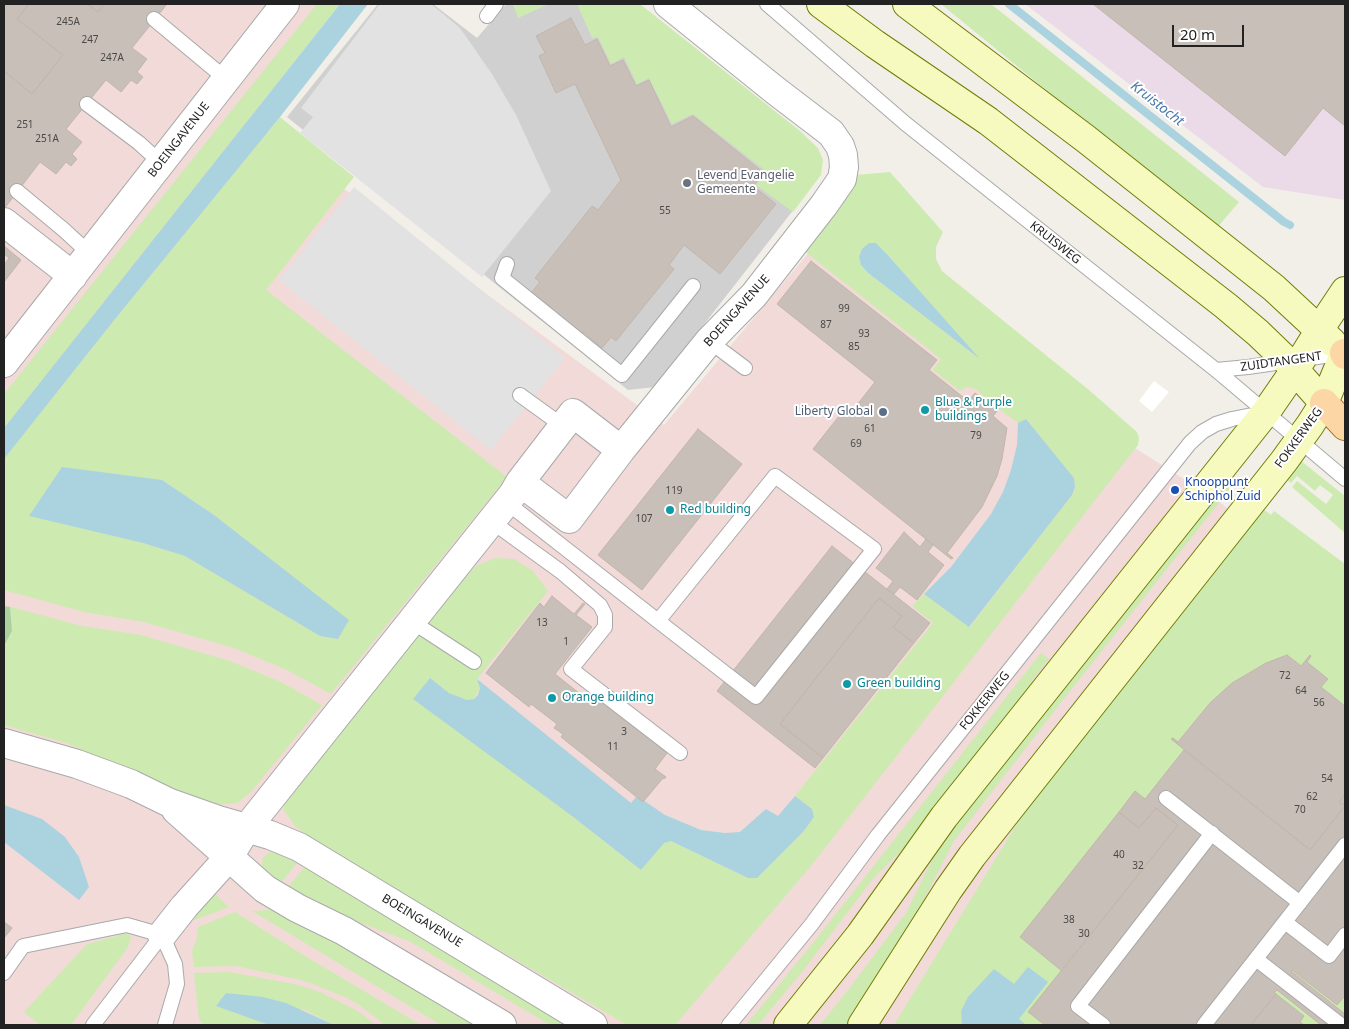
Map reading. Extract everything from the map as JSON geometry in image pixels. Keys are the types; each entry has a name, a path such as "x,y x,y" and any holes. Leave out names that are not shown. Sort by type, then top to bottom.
{"main road":[{"path":"821,4 875,44 988,121 1226,306 1295,363 1324,403 1345,426"},
{"path":"907,4 927,17 1094,145 1274,288 1345,353"},
{"path":"788,1025 860,935 944,817 1266,412 1295,363 1345,291"},
{"name":"FOKKERWEG","path":"862,1025 948,890 972,856 1299,440 1324,403 1345,353"}],"street":[{"name":"BOEINGAVENUE","path":"4,364 285,4"},
{"name":"BOEINGAVENUE","path":"506,502 569,519 621,450 709,341 754,294 840,184 844,168 844,155 828,130 776,91 668,4"},
{"path":"4,222 73,276"},
{"path":"162,935 228,857 246,829 506,502 573,413 621,450"},
{"name":"BOEINGAVENUE","path":"4,743 98,772 131,784 170,803 246,829 270,835 309,853 593,1025"},
{"name":"BOEINGAVENUE","path":"170,803 253,879 276,896 344,931 502,1025"}],"lane":[{"path":"487,16 496,4"},
{"name":"KRUISWEG","path":"767,4 906,124 1216,370 1345,479"},
{"path":"154,19 226,79"},
{"path":"87,104 161,163"},
{"path":"18,191 90,254"},
{"path":"507,264 502,278 622,375 693,286"},
{"path":"709,341 745,368"},
{"name":"ZUIDTANGENT","path":"1216,370 1295,363 1345,353"},
{"path":"520,395 563,426"},
{"name":"FOKKERWEG","path":"729,1025 811,925 878,835 1190,443 1206,429 1222,422 1266,412"},
{"path":"506,502 756,697 874,549 775,476 658,620"},
{"path":"506,502 560,571 600,605 605,615 605,627 571,669 680,753"},
{"path":"411,621 474,662"},
{"path":"1166,798 1300,903"},
{"path":"1103,1025 1078,1006 1212,833"},
{"path":"1204,1025 1345,845"},
{"path":"1285,922 1329,956 1345,935"},
{"path":"4,973 23,946 127,925 162,935 175,964 177,984 166,1025"},
{"path":"93,1025 162,935"},
{"path":"1256,959 1341,1025"}],"shaded area":[{"path":"4,4 321,4 240,112 664,425 815,245 1217,500 1345,601 1345,1025 4,1025"},
{"path":"378,4 433,4 477,38 506,4 601,4 816,181 655,387 628,390 287,117"},
{"path":"380,4 431,4 460,28 492,74 516,115 551,191 482,277 300,133 313,117 301,108"},
{"path":"1025,4 1345,4 1345,200 1263,187"},
{"path":"354,187 565,358 491,450 279,280"}],"green space":[{"path":"317,4 340,4 4,428 4,394"},
{"path":"513,4 549,4 518,18"},
{"path":"577,4 640,4 800,131 818,148 823,160 821,175 793,212 756,185 767,172 693,114 672,124 649,78 637,84 624,57 611,64 598,37 592,38"},
{"path":"941,4 991,4 1239,202 1216,229"},
{"path":"280,117 354,177 266,290 507,477 331,694 287,670 234,648 144,622 84,612 4,590 4,459 115,319","holes":["162,480 214,515 348,620 338,639 320,636 185,556 143,543 30,516"]},
{"path":"890,172 943,232 936,247 936,259 942,271 1089,390 1137,432 1139,438 1138,445 811,866 675,1025 627,1025 325,848 295,826 284,810 284,800 456,588 476,566 495,558 514,559 533,571 548,591 477,679 480,688 474,699 467,700 449,693 430,678 572,816 641,870 664,843 671,841 748,878 756,878 803,832 814,817 812,809 795,796 933,623 912,606 924,594 970,627 1072,495 1075,487 1074,478 1026,419 1018,423 999,409 1004,405 1001,399 990,400 989,402 976,389 966,387 960,391 933,370 941,359 803,250 855,175","holes":["876,243 977,357 868,273 861,265"]},
{"path":"1301,461 1345,496 1345,533 1292,487 1297,481 1326,504 1333,495 1320,485 1315,491 1297,476 1291,483 1285,478"},
{"path":"1224,484 1230,489 954,841 913,921 848,1025 820,1025 906,913 940,844"},
{"path":"1262,508 1271,515 1274,511 1345,564 1345,706 1321,687 1328,679 1307,662 1310,655 1301,666 1287,655 1266,663 1232,683 1210,703 1178,742 1172,739 1310,849 1345,794 1345,1025 894,1025 1034,796"},
{"path":"4,605 82,626 141,635 230,661 281,682 322,705 251,792 237,803 214,805 66,743 4,725 4,646 12,631 10,607"},
{"path":"4,606 10,607 12,631 4,646"},
{"path":"1041,653 1049,659 1032,680 1034,683 908,844 873,879 802,972 758,1025 746,1025 813,943"},
{"path":"273,850 301,858 277,888 261,871 263,857"},
{"path":"308,863 577,1025 550,1025 411,942 284,892"},
{"path":"216,895 229,907 195,920 193,915 211,896"},
{"path":"275,904 476,1025 441,1025 252,911 269,910"},
{"path":"235,912 421,1025 385,1025 347,998 305,981 236,966 194,967 192,951 197,938 198,927"},
{"path":"128,933 131,938 128,947 71,1025 40,1025 24,1012 87,944"},
{"path":"230,972 299,985 320,992 356,1010 376,1025 334,1025 305,1010 226,993 217,1006 269,1025 205,1025 199,1020 194,973"}],"water":[{"path":"340,4 368,4 280,117 115,319 4,459 4,428"},
{"path":"869,243 876,243 886,253 980,359 868,273 861,265 859,257 862,249"},
{"path":"1026,419 1074,478 1075,487 1072,495 969,627 924,594 951,567 991,514 1003,492 1011,470 1017,445 1018,423"},
{"path":"62,467 162,480 214,515 349,620 338,639 320,636 185,556 143,543 29,516"},
{"path":"430,678 449,693 467,700 474,699 478,695 480,688 477,679 631,803 637,796 665,815 701,830 725,833 740,832 766,809 778,816 795,796 812,809 814,817 803,832 757,878 748,878 671,841 664,843 641,870 572,816 413,699"},
{"path":"4,805 42,819 65,837 79,857 89,887 79,900 4,842"},
{"path":"1028,967 1048,982 1019,1019 1026,1025 962,1025 961,1011 968,997 994,969 1014,984"},
{"path":"226,993 263,997 286,1003 334,1025 269,1025 216,1006"}],"pier":[{"path":"1154,381 1169,392 1152,412 1139,401"}],"building":[{"path":"4,4 29,4 17,19 63,55 32,94 4,71"},
{"path":"29,4 87,4 98,12 104,4 167,4 132,48 147,59 137,72 143,77 137,84 131,80 121,92 106,80 66,129 82,142 72,154 77,159 71,166 66,162 56,174 40,162 4,209 4,71 32,94 63,55 17,19"},
{"path":"87,4 104,4 98,12"},
{"path":"1093,4 1345,4 1345,126 1323,108 1285,156"},
{"name":"Levend Evangelie Gemeente","path":"571,18 585,45 597,39 610,66 623,60 636,86 649,80 671,127 693,116 764,173 753,186 776,204 720,274 684,245 669,265 674,269 616,341 611,337 602,348 583,332 581,334 551,307 531,293 540,282 535,278 592,206 598,210 621,180 575,84 556,93 539,56 545,53 536,36"},
{"path":"4,246 21,260 4,282 4,265 9,258 4,254"},
{"name":"Blue & Purple buildings","path":"811,261 937,360 929,370 968,401 975,393 996,410 1000,404 1002,405 993,416 1007,428 997,476 982,507 947,553 953,558 951,559 813,449 847,406 853,410 875,382 777,304"},
{"name":"Red building","path":"698,429 742,464 642,590 598,555"},
{"path":"904,532 920,547 926,539 933,545 928,552 944,565 917,600 900,587 894,594 887,589 893,581 876,568"},
{"path":"832,546 930,623 914,643 893,627 902,616 879,598 780,724 823,758 815,768 717,691"},
{"name":"Orange building","path":"552,596 574,614 583,603 585,604 576,615 592,627 555,674 589,701 594,695 667,753 655,769 666,777 663,778 643,802 561,737 563,734 554,728 557,724 531,704 529,707 486,673 540,603 544,607"},
{"name":"Green building","path":"879,598 902,616 893,627 914,643 823,758 780,724"},
{"path":"1287,655 1301,666 1310,655 1307,662 1328,679 1321,687 1345,706 1345,794 1339,802 1345,806 1310,850 1171,739 1173,738 1178,742 1210,703 1232,683 1266,663"},
{"path":"1184,750 1310,850 1345,806 1345,996 1337,1005 1291,971 1345,1014 1345,1019 1340,1025 1321,1025 1277,990 1274,993 1276,994 1251,1025 1045,1025 1028,1012 1178,825 1156,808 1139,828 1119,812 1135,791 1145,799"},
{"path":"1345,794 1345,806 1339,802"},
{"path":"1156,808 1178,825 1062,971 1020,937 1119,812 1139,828"},
{"path":"4,922 12,928 4,938"},
{"path":"1276,994 1304,1016 1300,1022 1304,1025 1251,1025"}],"waterway":[{"name":"Kruistocht","path":"1009,4 1290,225"}],"place":[{"name":"Levend Evangelie Gemeente","path":"687,183"},
{"name":"Blue & Purple buildings","path":"925,410"},
{"name":"Liberty Global","path":"883,412"},
{"name":"Knooppunt Schiphol Zuid","path":"1175,490"},
{"name":"Red building","path":"670,510"},
{"name":"Green building","path":"847,684"},
{"name":"Orange building","path":"552,698"}]}
